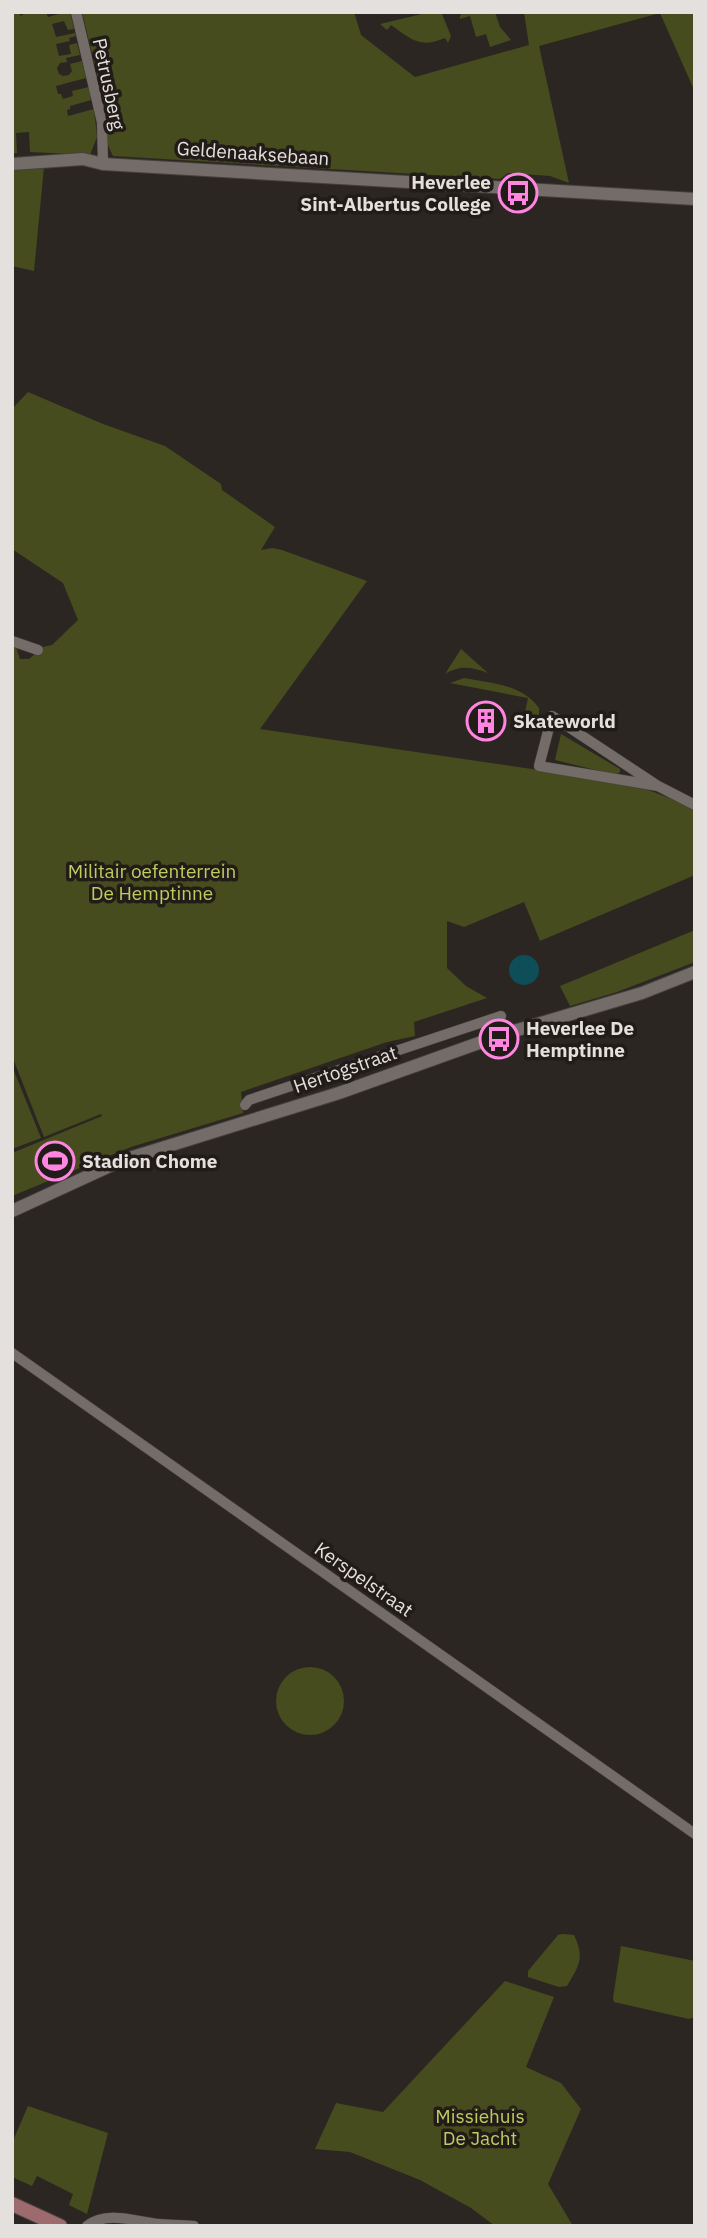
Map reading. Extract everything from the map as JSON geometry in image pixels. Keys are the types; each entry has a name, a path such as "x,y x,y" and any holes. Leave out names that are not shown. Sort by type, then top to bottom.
{"main road":[{"path":"12,2204 60,2226"}],"street":[{"name":"Petrusberg","path":"76,12 102,122 103,164"},
{"name":"Geldenaaksebaan","path":"12,164 67,161 82,167 103,164 695,199"},
{"path":"12,641 38,650"},
{"path":"659,786 539,766 552,716 659,786 695,806"},
{"name":"Hertogstraat","path":"12,1211 123,1160 339,1093 504,1034 642,993 695,972"},
{"path":"245,1105 249,1100 501,1016"},
{"name":"Kerspelstraat","path":"12,1353 695,1835"},
{"path":"87,2226 101,2219 131,2218 156,2224 194,2226"}],"green space":[{"path":"12,12 18,12 21,16 27,12 46,12 48,17 59,12 70,12 74,29 68,30 64,21 52,24 56,37 75,33 76,36 69,38 70,41 56,44 59,56 71,54 69,45 77,43 80,55 66,58 67,62 60,63 57,68 59,74 69,75 72,71 70,64 82,61 86,78 56,86 63,99 73,96 72,91 89,87 91,100 70,106 67,110 68,116 94,109 97,137 90,155 30,152 29,132 16,133 17,153 12,154"},
{"path":"82,12 354,12 361,35 415,77 529,45 524,12 695,12 695,92 660,13 539,46 569,183 550,176 508,173 500,179 113,156 108,145 107,116"},
{"path":"495,12 500,27 511,40 490,47 486,34 476,37 470,16 460,19 462,13"},
{"path":"426,13 442,14 451,36 448,43 445,38 429,43 416,41 391,25 387,30 380,24"},
{"path":"44,167 34,271 12,266 12,171"},
{"name":"Militair oefenterrein De Hemptinne","path":"28,392 103,424 165,446 221,484 222,490 275,527 261,550 282,550 367,581 260,729 633,784 695,808 695,875 540,941 524,902 464,927 447,921 447,968 466,986 487,998 414,1022 415,1036 387,1042 241,1092 243,1113 131,1147 12,1196 12,1153 102,1116 101,1114 44,1137 12,1056 12,644 15,644 20,659 29,659 43,647 52,645 78,620 63,583 12,549 12,409"},
{"path":"461,649 488,673 466,668 445,674"},
{"path":"464,678 495,683 524,694 539,708 539,720 524,717 528,698 450,683"},
{"path":"561,734 620,769 620,772 616,775 555,760"},
{"path":"695,930 695,962 617,992 570,1006 560,986"},
{"path":"12,1066 41,1138 12,1149"},
{"path":"310,1667 323,1670 334,1677 341,1688 344,1701 341,1714 334,1725 323,1732 310,1735 297,1732 286,1725 279,1714 276,1701 279,1688 286,1677 297,1670"},
{"path":"558,1935 574,1935 580,1956 567,1986 559,1987 528,1977 528,1971"},
{"path":"621,1946 695,1961 695,2017 689,2019 614,2002"},
{"name":"Missiehuis De Jacht","path":"505,1981 554,1997 526,2067 561,2083 581,2109 548,2184 573,2226 495,2226 471,2208 420,2180 350,2152 315,2149 336,2103 383,2112"},
{"path":"28,2106 108,2133 87,2214 69,2205 73,2194 37,2176 32,2186 12,2177 12,2143"}],"water":[{"path":"524,955 535,959 539,970 535,981 524,985 513,981 509,970 513,959"}],"place":[{"name":"Heverlee Sint-Albertus College","path":"518,193"},
{"name":"Skateworld","path":"486,721"},
{"name":"Heverlee De Hemptinne","path":"499,1039"},
{"name":"Stadion Chome","path":"55,1161"}]}
